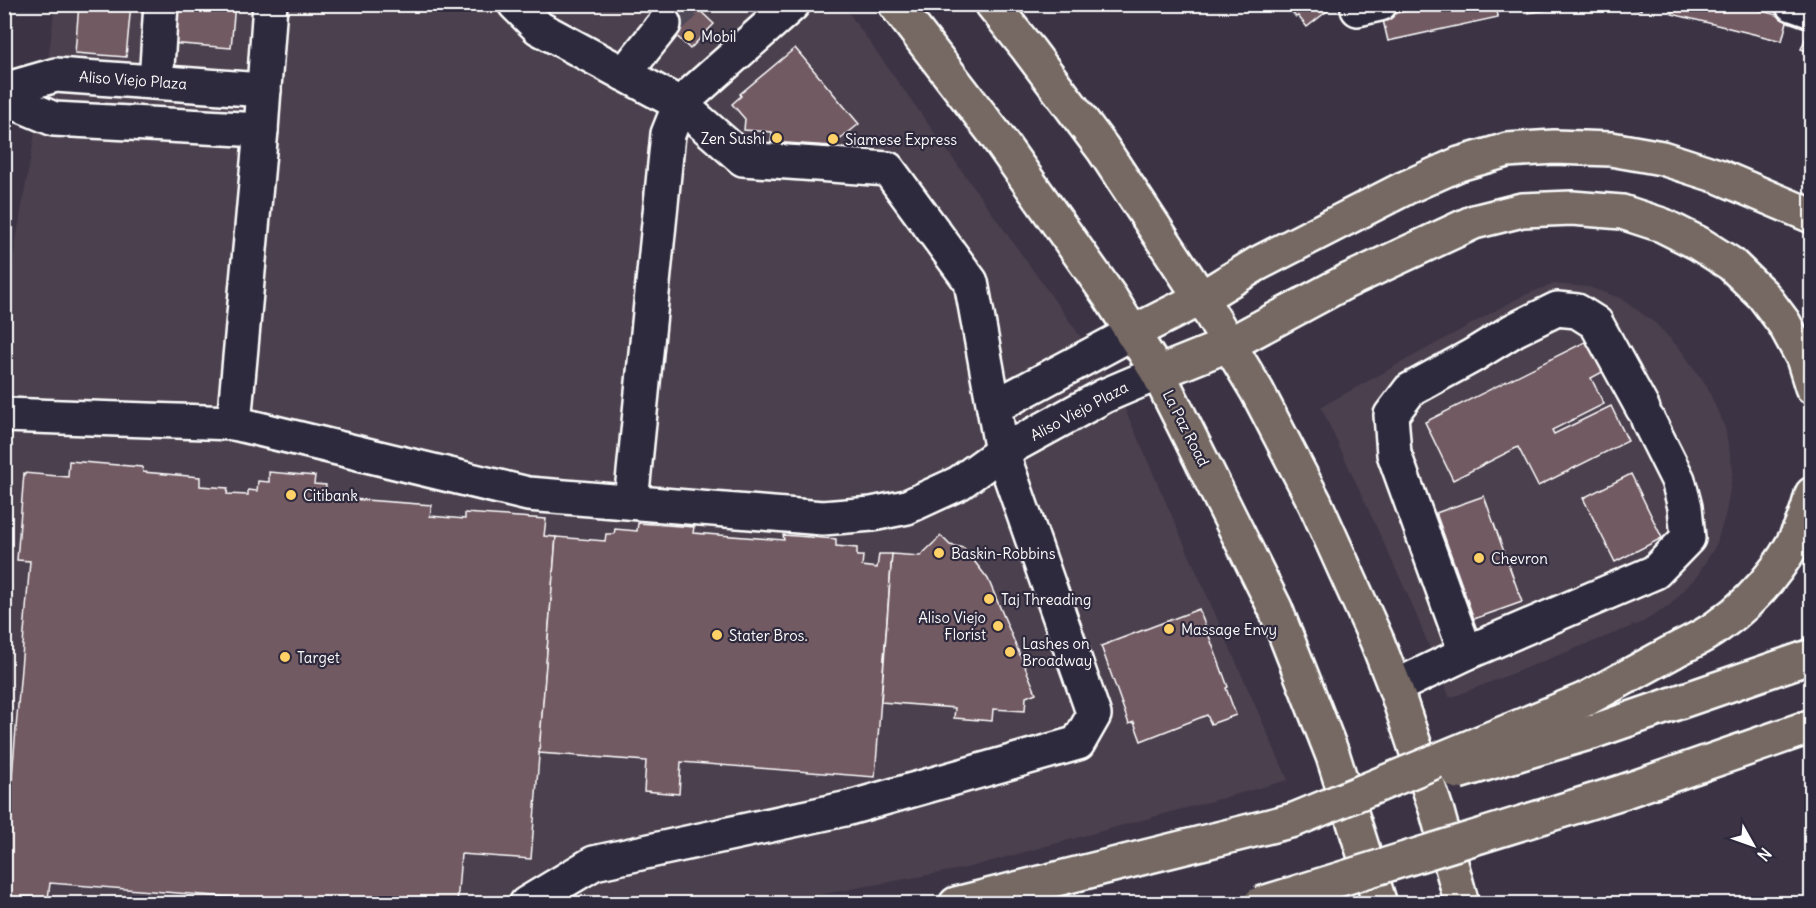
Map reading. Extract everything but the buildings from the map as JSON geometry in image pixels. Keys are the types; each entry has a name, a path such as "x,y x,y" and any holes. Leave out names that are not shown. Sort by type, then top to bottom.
{"main road":[{"name":"La Paz Road","path":"895,4 995,134 1104,288 1158,373 1275,608 1333,756 1380,903"},
{"path":"992,4 1028,48 1103,149 1202,298 1257,391 1315,503 1377,641 1437,812 1462,903"},
{"path":"1132,333 1202,298 1257,264 1405,188 1460,164 1507,150 1554,147 1611,149 1662,158 1718,176 1812,216"},
{"path":"1158,373 1230,344 1345,282 1474,222 1522,210 1572,208 1622,212 1662,225 1698,243 1731,264 1763,295 1784,323 1803,358 1812,387"},
{"path":"1294,820 1586,699 1717,627 1741,608 1768,580 1791,547 1808,511 1812,494"},
{"path":"956,903 1294,820 1592,732 1812,656"},
{"path":"1260,903 1622,792 1812,726"}],"street":[{"path":"156,82 161,4"},
{"path":"234,423 261,130 270,4"},
{"path":"515,4 539,28 680,104 743,159 888,169 971,282 1002,452 1094,715 1078,743 849,808 594,863 526,903"},
{"path":"1792,4 1812,11"},
{"path":"631,502 668,134 680,104 774,10"},
{"path":"624,74 664,24"},
{"name":"Aliso Viejo Plaza","path":"4,90 56,75 264,90"},
{"path":"4,98 54,119 261,130"},
{"path":"1395,687 1466,653 1654,572 1688,538 1685,507 1678,480 1596,323 1577,311 1557,309 1514,330 1410,390 1391,415 1394,454 1466,653"},
{"path":"994,407 1132,333"},
{"name":"Aliso Viejo Plaza","path":"4,415 234,423 528,494 823,518 872,514 907,507 959,483 1002,452 1104,396 1158,373"}],"shaded area":[{"path":"55,5 843,5 1113,382 1288,780 966,868 774,903 5,904 5,339 12,263 49,54"},
{"path":"1553,284 1588,287 1620,298 1655,323 1681,350 1707,387 1725,428 1733,470 1726,512 1716,545 1697,576 1670,605 1643,622 1450,698 1411,602 1321,407 1522,296"}],"tunnel":[{"path":"664,24 686,4"}],"place":[{"name":"Mobil","path":"689,36"},
{"name":"Zen Sushi","path":"777,138"},
{"name":"Siamese Express","path":"833,139"},
{"name":"Citibank","path":"291,495"},
{"name":"Baskin-Robbins","path":"939,553"},
{"name":"Chevron","path":"1479,558"},
{"name":"Taj Threading","path":"989,599"},
{"name":"Aliso Viejo Florist","path":"998,626"},
{"name":"Massage Envy","path":"1169,629"},
{"name":"Stater Bros.","path":"717,635"},
{"name":"Lashes on Broadway","path":"1010,652"},
{"name":"Target","path":"285,657"}]}
